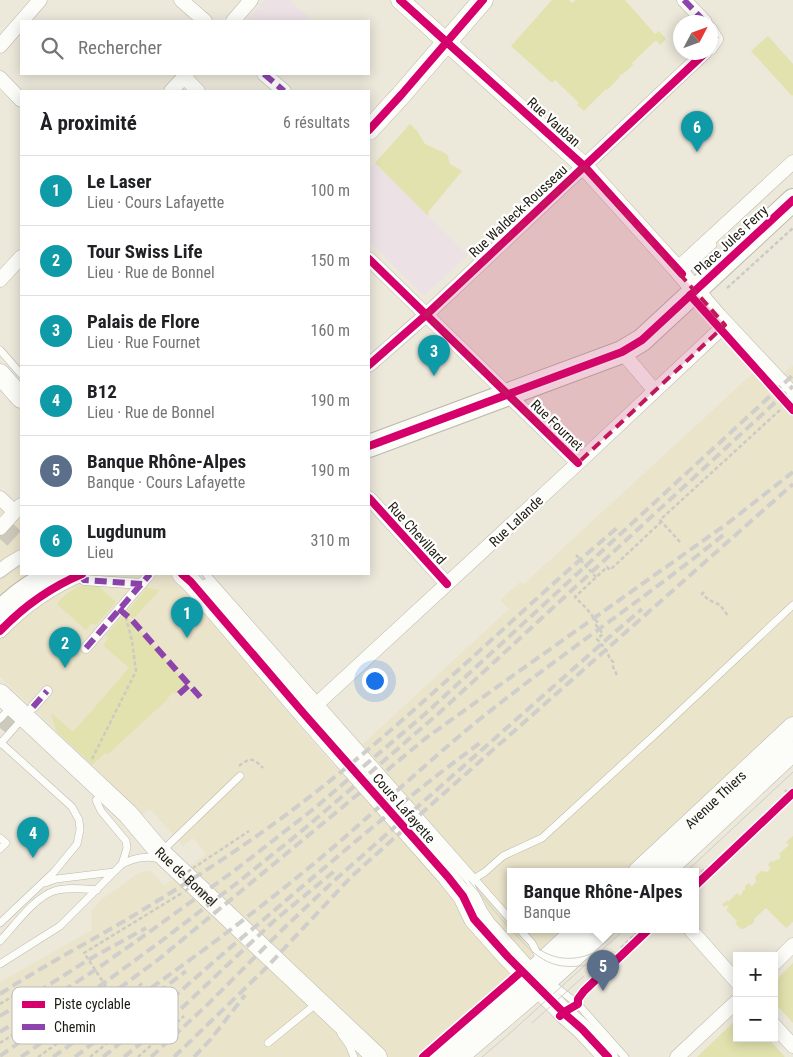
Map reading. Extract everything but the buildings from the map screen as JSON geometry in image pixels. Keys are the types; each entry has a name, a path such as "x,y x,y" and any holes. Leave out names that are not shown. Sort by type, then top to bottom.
{"main road":[{"path":"370,129 483,0"},
{"name":"Place Jules Ferry","path":"370,446 622,352 642,340 685,277 793,200"},
{"path":"0,374 20,397"},
{"path":"0,612 25,591 52,575"},
{"name":"Cours Lafayette","path":"183,575 313,708 467,882 463,896 474,919 508,957 541,975 566,1015 608,1057"},
{"path":"20,710 96,800 147,847 165,856"},
{"name":"Rue de Bonnel","path":"20,710 128,814 165,856 377,1057"},
{"name":"Avenue Thiers","path":"642,868 793,727"},
{"name":"Avenue Thiers","path":"668,868 790,760"},
{"path":"458,1057 541,975 575,933"},
{"path":"432,1057 515,988 541,975 599,933"}],"street":[{"path":"23,20 40,0"},
{"path":"181,0 204,20"},
{"path":"234,20 251,0"},
{"name":"Rue Vauban","path":"400,0 584,166 685,277 787,403"},
{"path":"684,0 698,15"},
{"path":"0,46 20,23"},
{"name":"Rue Waldeck-Rousseau","path":"370,364 426,315 698,60"},
{"path":"172,90 186,75 197,90"},
{"path":"265,75 283,90"},
{"path":"0,78 20,99"},
{"name":"Place Jules Ferry","path":"685,277 793,162"},
{"path":"0,280 20,258"},
{"name":"Rue Fournet","path":"370,260 578,463"},
{"name":"Rue Lalande","path":"313,708 725,325"},
{"path":"622,352 655,391"},
{"path":"0,498 18,508 0,528"},
{"name":"Rue Chevillard","path":"370,499 447,584"},
{"path":"0,571 20,558"},
{"path":"0,632 39,598 79,575"},
{"path":"82,575 84,580 142,584"},
{"path":"86,648 149,575"},
{"path":"20,710 46,691"},
{"path":"693,933 733,978"},
{"path":"778,960 793,945"},
{"path":"677,1057 733,1005"},
{"path":"778,1029 793,1046"}],"lane":[{"path":"685,277 793,170"},
{"path":"0,350 20,373"},
{"path":"198,575 313,708"},
{"path":"207,575 313,708"},
{"path":"507,916 467,882 485,872 503,856 542,838 793,604"},
{"path":"0,922 54,872 77,844 80,830 79,820 72,807 0,743 20,710"},
{"path":"0,964 60,926 122,864 136,858 165,856 240,776"},
{"path":"96,800 101,811 126,840 127,848 122,864"},
{"path":"0,838 6,843 0,849"},
{"path":"40,885 56,879 114,872"},
{"path":"0,941 42,897 54,891 97,890"},
{"path":"523,933 532,943 538,957 541,975 578,1004 625,1057"},
{"path":"268,1043 318,1002 349,1045 354,1057"}],"path":[{"path":"727,288 793,228"},
{"path":"617,675 608,652 597,639 603,634 596,625 598,623 575,597 607,567 610,570 661,522 660,520 787,403"},
{"path":"661,522 680,542"},
{"path":"576,555 596,577"},
{"path":"704,592 702,594 720,605 729,617"},
{"path":"85,774 136,671 132,641 124,614"},
{"path":"240,776 235,770 246,761 257,762 263,768"},
{"path":"784,802 791,794 785,790"},
{"path":"106,987 84,953 185,891 189,888 182,876 248,831"},
{"path":"699,882 719,862"},
{"path":"699,874 708,867 712,869"},
{"path":"621,948 636,933"},
{"path":"618,959 645,933"},
{"path":"137,987 144,982"},
{"path":"0,1004 12,997"},
{"path":"178,1021 184,1016"},
{"path":"0,1043 12,1035"},
{"path":"38,1057 56,1044"},
{"path":"90,1057 106,1044"},
{"path":"138,1057 153,1044"}],"highlighted area":[{"path":"584,166 725,325 578,463 426,315"}],"shaded area":[{"path":"265,0 289,0 312,20 247,20"},
{"path":"375,163 468,255 424,296 370,242 370,169"},
{"path":"793,365 793,718 634,868 507,868 507,933 566,933 523,973 418,1057 0,1057 0,982 92,930 91,911 101,900 137,874 149,871 164,886 206,854 193,838 183,846 150,809 142,815 0,677 0,501 10,510 20,497 20,575 171,575 335,767 365,742 509,609 500,600 520,582 524,584 753,373 767,389"}],"green space":[{"path":"552,0 569,0 572,3 576,0 625,0 655,34 659,31 666,39 660,45 655,41 632,63 633,65 619,76 584,111 577,105 579,103 555,80 552,83 511,46"},
{"path":"768,36 793,64 792,96 751,51"},
{"path":"410,124 425,144 447,154 450,164 462,171 429,211 428,216 375,163"},
{"path":"81,586 98,586 116,602 96,625 92,623 86,630 57,604 68,593"},
{"path":"147,588 160,590 133,619 126,613"},
{"path":"124,615 132,621 187,684 176,694 174,692 168,697 107,755 105,753 92,765 56,731 51,713 73,732 129,668 103,645 109,638 106,635"},
{"path":"793,836 793,922 786,928 766,908 754,919 751,925 741,929 735,923 737,921 726,910 729,907 722,905 737,893 740,896 748,883 752,886 756,882 755,877 761,871 767,872 771,868 768,865 771,861 774,862 781,857 779,854 789,845 786,842"},
{"path":"793,963 793,1023 778,1006 778,978"},
{"path":"733,1023 733,1042 772,1042 785,1057 697,1057"}],"tunnel":[{"path":"0,539 20,517"},
{"path":"0,715 22,733"}],"tram line":[{"path":"0,579 20,565"},
{"path":"690,868 793,772"},
{"path":"469,881 507,925"},
{"path":"515,933 527,947 543,960 562,966 586,965"},
{"path":"482,1057 621,933"},
{"path":"539,949 559,958 581,957 595,952"},
{"path":"532,1023 584,976"}],"railway":[{"path":"69,987 234,871 316,807 425,714 793,375"},
{"path":"98,987 237,883 371,772 439,713 793,386"},
{"path":"121,987 159,959 426,738 728,523 793,472"},
{"path":"174,1057 265,969 351,877 793,484"},
{"path":"0,994 183,885 244,845 303,802 384,736 618,527"},
{"path":"152,987 229,931 319,860 480,719 727,532"},
{"path":"178,1032 336,879 642,609"},
{"path":"178,994 366,833 480,743"},
{"path":"178,1012 275,920 337,869"},
{"path":"46,987 88,960 146,928"},
{"path":"165,987 186,971"},
{"path":"194,1057 211,1039 245,995"},
{"path":"0,1016 12,1008"},
{"path":"0,1032 12,1024"},
{"path":"0,1056 17,1044"},
{"path":"21,1057 40,1044"},
{"path":"53,1057 71,1044"},
{"path":"75,1057 92,1044"},
{"path":"103,1057 119,1044"},
{"path":"124,1057 140,1044"},
{"path":"151,1057 165,1044"}],"marked path":[{"path":"684,0 698,15"},
{"path":"265,75 283,90"},
{"path":"81,575 84,580 142,584"},
{"path":"86,648 149,575"},
{"path":"119,609 131,619 201,698"},
{"path":"179,694 189,685"},
{"path":"33,707 47,691"}],"cycle path":[{"path":"400,0 584,166 682,274"},
{"path":"370,129 483,0"},
{"path":"370,364 426,315 698,60"},
{"path":"370,446 622,352 642,340 793,200"},
{"path":"370,260 578,463"},
{"path":"690,295 793,410"},
{"path":"370,499 447,584"},
{"path":"0,631 38,598 80,575"},
{"path":"183,575 448,877 463,896 474,919 508,957 608,1057"},
{"path":"699,882 793,793"},
{"path":"560,1016 578,1004 578,999 584,991 645,933"},
{"path":"423,1057 522,971"}],"place":[{"name":"Lugdunum","path":"697,152"},
{"name":"Palais de Flore","path":"434,376"},
{"name":"Le Laser","path":"187,638"},
{"name":"Tour Swiss Life","path":"65,668"},
{"name":"B12","path":"33,858"},
{"name":"Banque Rhône-Alpes","path":"603,991"}]}
